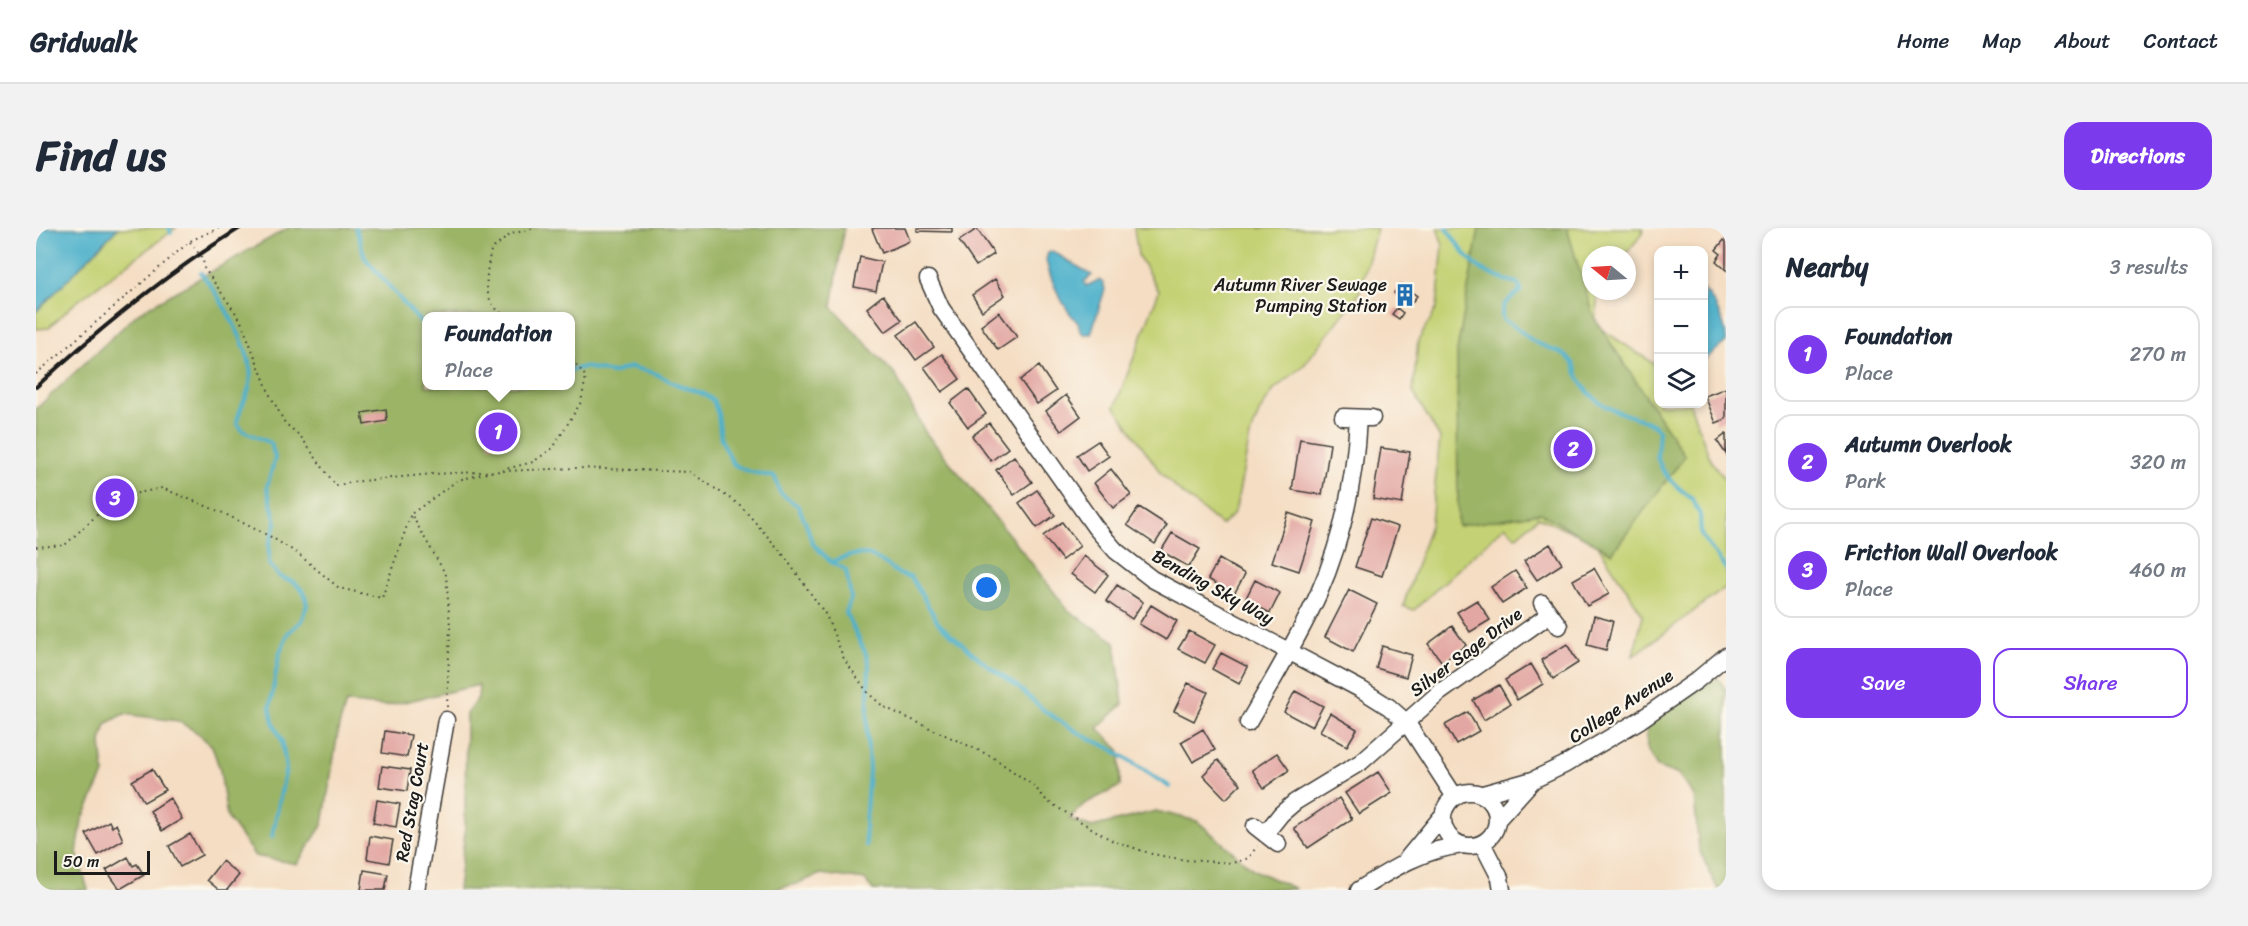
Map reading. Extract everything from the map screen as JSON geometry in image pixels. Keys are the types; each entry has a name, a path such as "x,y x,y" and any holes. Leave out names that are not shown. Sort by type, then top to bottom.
{"street":[{"name":"Bending Sky Way","path":"928,279 948,317 1095,527 1116,551 1152,579 1362,690 1389,707 1407,723 1455,797"},
{"path":"1248,723 1318,594 1339,538 1353,475 1358,418"},
{"name":"Silver Sage Drive","path":"1266,834 1281,814 1295,802 1361,762 1447,688 1551,614"},
{"name":"College Avenue","path":"1455,797 1467,792 1483,794 1533,780 1564,765 1640,720 1696,681 1726,656"},
{"name":"Red Stag Court","path":"416,890 446,720"},
{"name":"College Avenue","path":"1482,843 1496,829 1497,819 1533,780"},
{"path":"1483,794 1496,809 1497,819"},
{"path":"1406,861 1455,797"},
{"path":"1443,815 1445,828 1452,839 1463,845"},
{"path":"1359,890 1406,861 1442,847 1473,846 1482,843 1500,878 1502,890"}],"path":[{"path":"36,374 190,242 219,228"},
{"path":"498,312 487,297 486,275 490,250 512,234 535,228"},
{"path":"190,242 203,259 204,268 240,319 265,382 285,423 301,437 336,486 351,482 433,474 496,471 578,468 690,472 740,505 782,553 826,615 844,659 868,693 884,707 991,756 1034,786 1047,801 1084,824 1111,840 1152,854 1185,860 1232,863 1249,858 1266,834"},
{"path":"36,547 65,545 115,498 162,488 271,537 297,553 339,588 382,598 411,514 458,480 533,462 553,448 581,402 586,377 575,363"},
{"path":"411,514 446,575 450,626 446,720"}],"green space":[{"path":"118,228 176,228 75,303 48,328 36,329 36,312"},
{"path":"288,228 844,228 832,307 896,376 925,432 1068,610 1115,642 1123,704 1098,728 1120,751 1120,786 1084,804 1069,819 1092,827 1156,811 1197,821 1254,870 1296,889 873,890 865,880 821,874 796,884 770,890 458,890 465,832 466,714 478,698 479,685 386,706 346,703 339,726 323,824 297,864 255,856 227,817 220,770 212,746 195,731 178,721 124,714 106,724 101,742 104,774 82,820 77,853 88,890 36,890 36,409 138,313"},
{"path":"1134,228 1377,228 1359,294 1304,365 1274,390 1260,411 1250,436 1236,507 1232,516 1221,525 1160,472 1115,407 1159,291 1138,255"},
{"path":"1437,228 1643,228 1642,234 1632,246 1582,246 1582,300 1597,300 1595,325 1653,363 1654,408 1691,408 1711,461 1726,481 1726,587 1633,656 1643,615 1596,542 1538,517 1516,537 1505,526 1414,610 1403,606 1431,522 1440,438 1413,392 1418,341 1437,308 1443,245"},
{"path":"1479,228 1567,228 1582,279 1582,300 1588,300 1593,316 1685,456 1612,553 1541,513 1458,526 1457,351"},
{"path":"1717,677 1726,690 1726,890 1717,888 1699,849 1694,796 1679,775 1657,767 1647,750 1646,723"}],"water":[{"path":"36,228 118,228 36,312"},
{"path":"1052,251 1092,275 1084,282 1086,286 1099,280 1103,283 1105,289 1091,334 1083,334 1079,324 1058,294 1046,260 1048,253"},
{"path":"1708,296 1720,314 1726,342 1708,357"}],"building":[{"path":"905,228 910,241 882,253 872,229"},
{"path":"917,228 952,228 952,232 917,231"},
{"path":"977,229 994,254 976,266 959,241"},
{"path":"1724,240 1726,242 1726,270 1716,261 1721,254 1716,250"},
{"path":"860,257 882,262 876,291 854,287"},
{"path":"995,279 1005,295 982,311 972,295"},
{"name":"Autumn River Sewage Pumping Station","path":"1401,284 1417,296 1409,306 1394,293"},
{"path":"883,295 902,320 885,332 867,308"},
{"path":"1397,308 1403,313 1399,319 1392,314"},
{"path":"999,312 1017,337 998,350 981,326"},
{"path":"916,322 934,347 916,360 898,335"},
{"path":"942,354 960,379 942,392 924,367"},
{"path":"1039,366 1056,391 1037,404 1020,380"},
{"path":"1726,388 1726,419 1716,423 1708,403 1708,395"},
{"path":"968,389 986,414 968,427 950,403"},
{"path":"1066,395 1081,416 1061,431 1046,411"},
{"path":"386,409 387,421 364,425 362,413"},
{"path":"506,418 512,441 490,446 484,423"},
{"path":"989,423 1008,448 991,461 972,436"},
{"path":"1726,434 1726,454 1717,441"},
{"path":"1300,439 1330,444 1322,495 1292,490"},
{"path":"1098,441 1109,456 1087,471 1077,455"},
{"path":"1381,448 1410,452 1402,504 1373,499"},
{"path":"1014,456 1032,482 1014,495 996,470"},
{"path":"1111,469 1131,495 1113,508 1094,483"},
{"path":"1037,490 1055,515 1037,528 1019,503"},
{"path":"1139,507 1167,525 1155,544 1127,525"},
{"path":"1288,513 1315,522 1299,571 1272,562"},
{"path":"1371,518 1398,527 1382,576 1355,567"},
{"path":"1062,522 1080,546 1062,560 1043,536"},
{"path":"1172,533 1200,549 1189,567 1161,551"},
{"path":"1550,544 1562,564 1537,580 1524,561"},
{"path":"1084,556 1108,575 1095,592 1071,574"},
{"path":"1219,559 1245,574 1234,594 1208,579"},
{"path":"1594,568 1609,594 1587,606 1573,580"},
{"path":"1515,571 1527,588 1502,604 1491,587"},
{"path":"1255,580 1280,593 1270,613 1245,600"},
{"path":"1117,585 1143,602 1132,619 1106,601"},
{"path":"1349,590 1377,604 1353,652 1325,637"},
{"path":"1477,600 1490,620 1470,632 1457,612"},
{"path":"1151,605 1177,621 1166,640 1139,624"},
{"path":"1594,616 1613,621 1606,650 1587,645"},
{"path":"1452,626 1466,645 1442,662 1428,644"},
{"path":"1189,631 1215,645 1205,663 1178,649"},
{"path":"1567,644 1578,663 1553,679 1541,660"},
{"path":"1382,646 1412,655 1406,677 1376,668"},
{"path":"1221,653 1248,667 1239,684 1212,669"},
{"path":"1531,664 1543,684 1517,700 1505,680"},
{"path":"1188,683 1208,692 1194,721 1174,711"},
{"path":"1499,685 1510,704 1484,720 1473,700"},
{"path":"1295,691 1323,706 1312,727 1284,712"},
{"path":"1468,712 1479,731 1456,744 1445,725"},
{"path":"1330,713 1357,729 1347,746 1320,731"},
{"path":"1203,729 1215,750 1193,762 1181,742"},
{"path":"385,731 411,735 407,757 382,753"},
{"path":"1277,753 1289,770 1264,788 1252,770"},
{"path":"1218,760 1241,784 1226,799 1203,775"},
{"path":"382,766 410,770 407,791 379,787"},
{"path":"152,769 165,790 144,802 132,781"},
{"path":"1378,772 1392,793 1359,814 1345,793"},
{"path":"170,798 182,819 162,831 150,811"},
{"path":"1339,798 1352,819 1308,848 1294,828"},
{"path":"377,800 400,804 396,827 373,823"},
{"path":"109,821 112,827 116,824 123,840 98,855 86,834"},
{"path":"190,834 202,855 180,867 169,846"},
{"path":"370,836 393,840 389,863 367,859"},
{"path":"128,857 133,866 137,864 144,875 120,889 106,870"},
{"path":"222,861 239,875 227,890 219,890 207,880"},
{"path":"364,870 388,874 385,890 361,890"}],"waterway":[{"path":"169,228 171,233"},
{"path":"356,228 365,258 422,324"},
{"path":"1447,228 1461,249 1483,271 1517,283 1521,290 1504,306 1503,320 1538,344 1560,352 1569,359 1584,387 1598,401 1614,410 1646,421 1659,430 1657,457 1662,469 1671,481 1693,500 1700,515 1701,535 1726,569"},
{"path":"201,273 226,310 242,341 247,357 250,383 237,423 243,431 271,443 275,458 267,487 276,523 269,545 269,564 280,577 294,582 304,592 307,605 301,621 288,633 279,655 270,707 273,722 282,741 286,768 272,837"},
{"path":"575,369 585,367 612,373 631,367 654,373 713,400 718,414 721,439 733,464 747,471 775,477 780,493 798,506 812,543 831,562 846,570 851,598 846,613 869,665 866,846"},
{"path":"831,562 848,556 868,555 882,561 900,574 911,577 939,624 987,665 1013,683 1046,712 1084,736 1110,748 1170,787"}],"railway":[{"path":"36,387 134,303 186,264 240,228"}],"place":[{"name":"Autumn River Sewage Pumping Station","path":"1405,295"},
{"name":"Foundation","path":"498,432"},
{"name":"Autumn Overlook","path":"1573,449"},
{"name":"Friction Wall Overlook","path":"115,498"}]}
